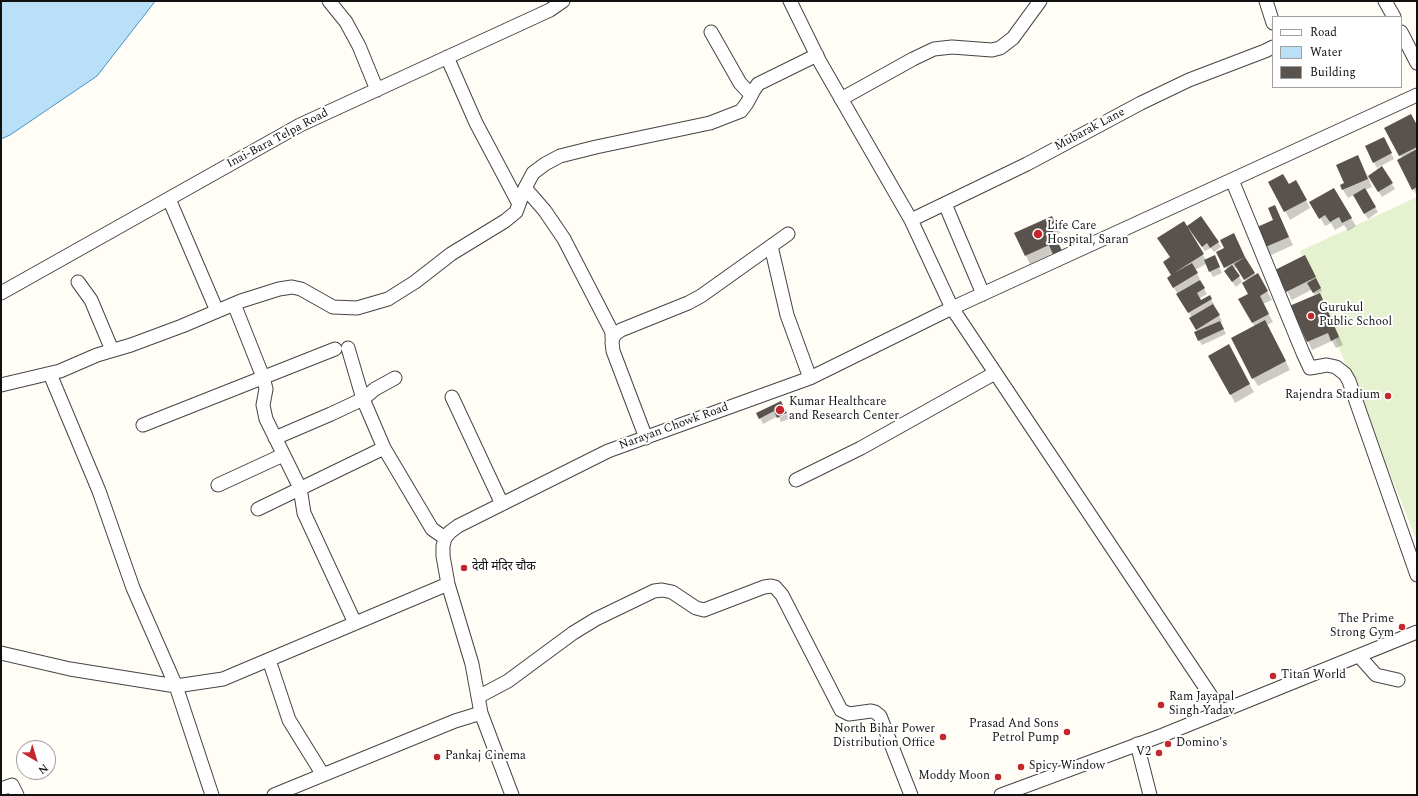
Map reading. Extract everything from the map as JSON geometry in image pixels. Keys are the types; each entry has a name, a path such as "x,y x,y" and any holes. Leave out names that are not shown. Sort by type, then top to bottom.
{"street":[{"path":"329,1 346,22 359,46 376,90"},
{"name":"Inai-Bara Telpa Road","path":"1,293 300,125 550,10 563,1"},
{"path":"790,1 817,55 911,220 952,308 1221,711"},
{"path":"842,99 918,56 934,50 952,47 992,50 1000,48 1013,38 1040,1"},
{"path":"1266,1 1272,20"},
{"path":"1385,1 1393,16"},
{"path":"711,32 740,83 751,96"},
{"path":"1402,34 1417,63"},
{"name":"Mubarak Lane","path":"911,220 1020,167 1141,103 1190,80 1265,52 1272,48"},
{"path":"1,385 60,371 97,355 182,326 234,304 279,289 292,287 301,289 333,307 357,308 388,299 415,282 451,254 505,221 516,212 518,204 533,173 545,164 560,156 710,123 741,111 758,84 817,55"},
{"path":"446,57 476,123 518,204"},
{"name":"Narayan Chowk Road","path":"445,538 458,526 608,452 810,378 952,308 1417,95"},
{"path":"1232,180 1310,368 1327,365 1336,367 1345,374 1349,381 1417,575"},
{"path":"525,188 545,212 564,239 612,332 613,351 646,438"},
{"path":"169,199 217,311"},
{"path":"945,204 983,294"},
{"path":"612,338 621,330 688,303 701,296 788,234"},
{"path":"771,246 787,315 810,378"},
{"path":"78,282 91,300 112,350"},
{"path":"234,304 263,377 266,389 263,405 266,419 300,488 304,513 355,623"},
{"path":"143,425 263,377 342,349 384,448 432,529 445,538 443,556 448,584 472,664 481,713 512,795"},
{"path":"796,480 868,444 995,373"},
{"path":"50,374 99,491 133,588 176,686 212,795"},
{"path":"275,438 363,399 375,389 395,378"},
{"path":"452,397 502,504"},
{"path":"258,509 384,448"},
{"path":"218,485 283,455"},
{"path":"1,653 70,669 176,686 223,680 448,584"},
{"path":"478,697 508,681 573,633 596,619 654,591 662,590 672,592 696,608 704,610 764,587 771,586 775,587 782,595 841,710 849,714 871,711 880,716 911,795"},
{"path":"1001,795 1137,744 1417,632"},
{"path":"1359,656 1376,675 1398,680"},
{"path":"269,660 289,720 323,775"},
{"path":"274,795 455,721 481,713"},
{"path":"1137,744 1150,795"},
{"path":"1,789 12,785 17,795"}],"green space":[{"name":"Rajendra Stadium","path":"1417,197 1417,541 1300,251"}],"water":[{"path":"1,1 155,1 97,76 10,135 1,139"}],"building":[{"path":"1411,114 1417,125 1417,147 1399,156 1384,128"},
{"path":"1384,137 1392,153 1373,163 1365,146"},
{"path":"1417,149 1417,187 1412,190 1397,160"},
{"path":"1358,155 1368,179 1342,190 1340,185 1344,183 1336,165"},
{"path":"1382,166 1393,183 1378,192 1368,176"},
{"path":"1283,174 1289,184 1296,180 1307,200 1284,212 1268,182"},
{"path":"1334,188 1352,218 1342,223 1339,217 1330,222 1325,215 1319,219 1309,202"},
{"path":"1365,188 1376,207 1364,214 1353,195"},
{"path":"1275,205 1289,237 1263,248 1255,228 1273,220 1268,208"},
{"path":"1052,216 1056,225 1051,227 1063,253 1054,257 1049,245 1025,256 1014,233"},
{"path":"1201,216 1219,242 1210,248 1207,243 1202,247 1187,226"},
{"path":"1184,221 1204,254 1174,273 1192,263 1198,273 1173,288 1167,278 1171,275 1163,262 1170,257 1157,238"},
{"path":"1234,233 1245,257 1224,268 1216,252 1224,248 1220,240"},
{"path":"1215,255 1220,267 1209,272 1204,260"},
{"path":"1305,255 1316,277 1286,292 1275,270"},
{"path":"1245,257 1255,273 1244,280 1234,264"},
{"path":"1232,265 1240,276 1232,282 1224,271"},
{"path":"1258,273 1268,291 1260,296 1269,314 1252,323 1238,299 1248,294 1242,283"},
{"path":"1316,278 1321,288 1313,293 1307,283"},
{"path":"1200,280 1205,288 1197,293 1201,300 1210,295 1212,299 1188,313 1176,294"},
{"name":"Gurukul Public School","path":"1320,293 1339,337 1331,341 1328,333 1307,342 1299,325 1296,326 1287,307"},
{"path":"1213,304 1220,315 1196,330 1189,318"},
{"path":"1265,320 1286,361 1252,379 1231,338"},
{"path":"1220,321 1224,329 1198,341 1194,332"},
{"path":"1229,344 1250,384 1230,395 1208,356"},
{"path":"781,401 787,413 777,418 774,411 759,419 756,413"}],"place":[{"name":"Life Care Hospital, Saran","path":"1038,234"},
{"name":"Gurukul Public School","path":"1311,316"},
{"name":"Rajendra Stadium","path":"1388,396"},
{"name":"Kumar Healthcare and Research Center","path":"780,410"},
{"name":"देवी मंदिर चौक","path":"464,568"},
{"name":"The Prime Strong Gym","path":"1402,627"},
{"name":"Titan World","path":"1273,676"},
{"name":"Ram Jayapal Singh Yadav","path":"1161,705"},
{"name":"Prasad And Sons Petrol Pump","path":"1067,732"},
{"name":"North Bihar Power Distribution Office","path":"943,737"},
{"name":"Domino's","path":"1168,744"},
{"name":"V2","path":"1159,753"},
{"name":"Pankaj Cinema","path":"437,757"},
{"name":"Spicy Window","path":"1021,767"},
{"name":"Moddy Moon","path":"998,777"}]}
